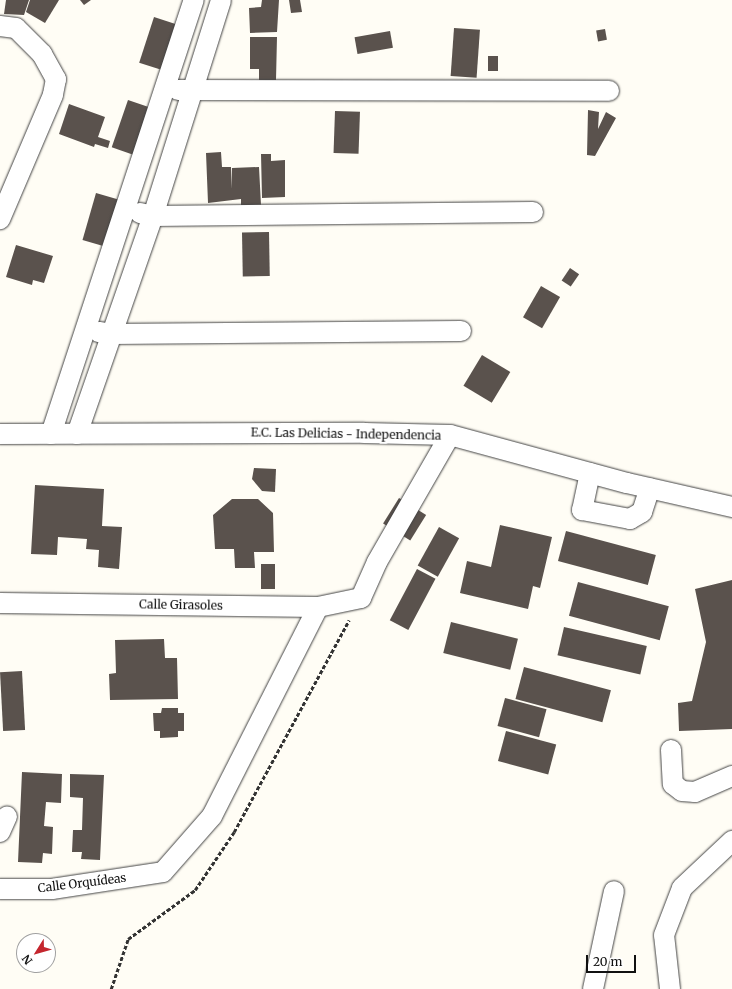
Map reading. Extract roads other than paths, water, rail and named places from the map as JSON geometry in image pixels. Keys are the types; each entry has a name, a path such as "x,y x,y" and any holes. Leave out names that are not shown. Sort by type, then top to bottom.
{"street":[{"path":"51,434 194,0"},
{"path":"77,434 153,216 221,0"},
{"path":"0,26 16,28 42,54 56,79 53,95 0,218"},
{"path":"165,88 191,92 609,91"},
{"path":"125,210 153,216 533,212"},
{"path":"86,330 111,334 461,331"},
{"name":"E.C. Las Delicias - Independencia","path":"0,434 364,432 450,435 590,473 732,507"},
{"name":"Calle Girasoles","path":"0,603 318,607 361,598 377,562 450,435"},
{"path":"590,473 582,510 630,519 642,512 650,488"},
{"name":"Calle Orquídeas","path":"0,889 52,889 163,872 212,816 318,607"},
{"path":"672,750 673,784 682,791 695,792 732,776"},
{"path":"670,989 664,935 682,888 732,841"},
{"path":"593,989 614,892"}]}
